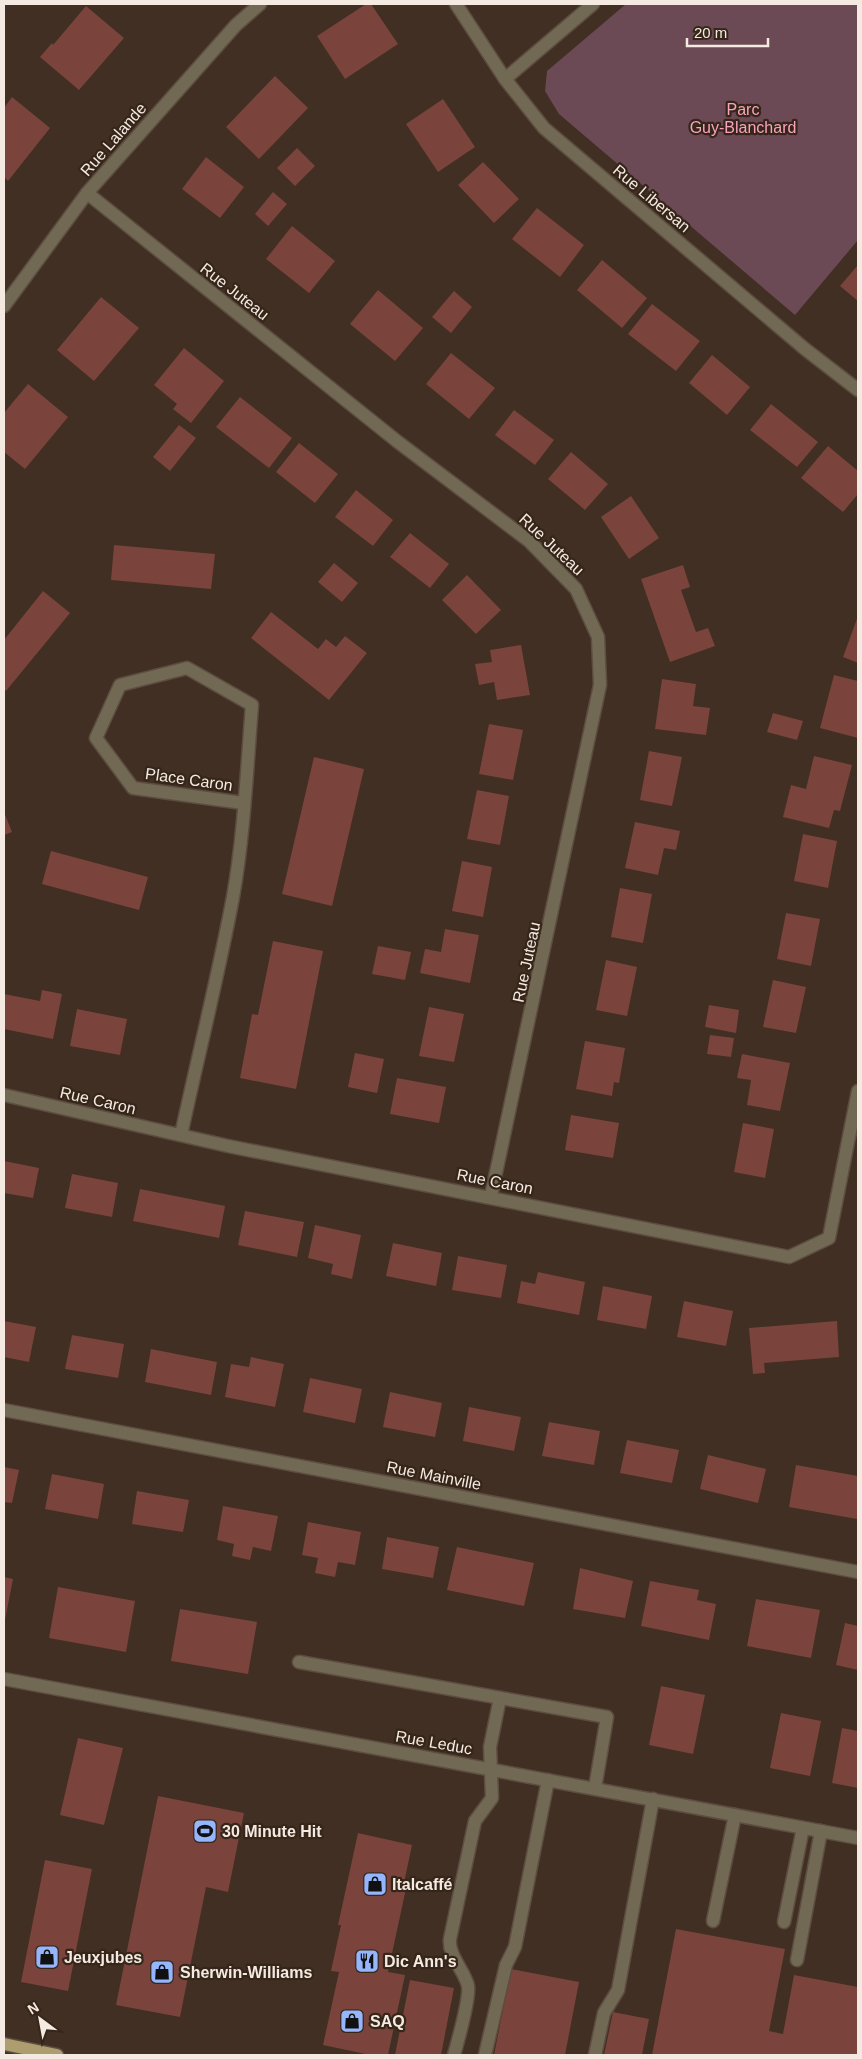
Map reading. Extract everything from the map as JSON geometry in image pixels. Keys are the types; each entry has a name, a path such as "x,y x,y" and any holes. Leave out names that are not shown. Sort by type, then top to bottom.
{"main road":[{"path":"4,2044 30,2053 57,2055"}],"street":[{"name":"Rue Lalande","path":"4,306 87,193 236,25 260,4"},
{"name":"Rue Libersan","path":"456,4 505,79 544,128 805,348 858,390"},
{"path":"505,79 594,4"},
{"name":"Rue Juteau","path":"87,193 398,442 529,541 576,589 598,637 600,685 491,1196"},
{"name":"Place Caron","path":"181,1135 233,896 243,803 252,705 187,668 120,685 96,738 133,788 243,803"},
{"name":"Rue Caron","path":"4,1095 181,1135 790,1257 829,1238 858,1091"},
{"name":"Rue Mainville","path":"4,1410 858,1572"},
{"path":"299,1662 608,1717 594,1788"},
{"name":"Rue Leduc","path":"4,1679 858,1838"},
{"path":"454,2055 468,1991 465,1979 451,1948 450,1939 475,1821 492,1798 490,1747 500,1698"},
{"path":"485,2055 506,1965 515,1947 548,1780"},
{"path":"595,2055 604,2013 618,1990 653,1799"},
{"path":"713,1921 734,1815"},
{"path":"784,1922 803,1828"},
{"path":"797,1960 822,1831"}],"green space":[{"name":"Parc Guy-Blanchard","path":"626,4 858,4 858,240 795,315 559,114 545,91 547,71"}],"building":[{"path":"366,4 371,4 398,44 345,79 317,36"},
{"path":"86,6 124,38 79,90 40,57 52,43 53,45"},
{"path":"275,76 308,108 259,159 226,127"},
{"path":"12,97 50,128 8,181 4,177 4,108"},
{"path":"443,99 475,147 438,172 406,124"},
{"path":"297,148 315,166 295,186 277,168"},
{"path":"206,157 244,187 220,218 182,189"},
{"path":"483,162 519,199 494,223 458,185"},
{"path":"273,192 287,204 268,226 255,214"},
{"path":"537,208 584,245 560,277 512,239"},
{"path":"292,226 335,261 309,293 266,259"},
{"path":"602,260 647,298 622,328 577,290"},
{"path":"858,265 858,301 840,286"},
{"path":"378,290 423,328 395,361 350,324"},
{"path":"454,291 472,307 451,333 432,317"},
{"path":"101,297 139,328 94,381 57,350"},
{"path":"652,304 700,341 676,371 628,334"},
{"path":"184,348 224,381 191,423 173,409 177,404 154,385"},
{"path":"451,353 495,388 469,419 426,384"},
{"path":"712,355 750,387 727,415 689,383"},
{"path":"28,384 68,417 25,469 4,452 4,413"},
{"path":"240,397 292,438 269,468 216,427"},
{"path":"771,404 818,442 797,467 750,430"},
{"path":"514,410 554,440 535,465 495,435"},
{"path":"179,425 196,438 170,471 153,457"},
{"path":"299,443 338,474 315,503 276,472"},
{"path":"828,446 858,471 858,494 843,512 801,478"},
{"path":"571,452 608,484 585,510 548,479"},
{"path":"356,490 393,520 373,546 335,517"},
{"path":"631,496 659,538 629,559 601,517"},
{"path":"410,533 449,564 430,588 390,557"},
{"path":"114,545 215,554 211,589 111,580"},
{"path":"334,563 358,583 342,602 318,582"},
{"path":"683,565 690,587 681,590 696,632 708,628 715,646 670,662 641,579"},
{"path":"467,575 501,610 476,634 442,600"},
{"path":"43,591 70,613 6,691 4,689 4,640"},
{"path":"271,612 318,649 326,639 336,647 345,636 367,653 329,700 251,638"},
{"path":"858,616 858,663 843,657"},
{"path":"521,645 530,695 497,700 494,682 479,685 475,664 492,662 490,650"},
{"path":"834,675 858,681 858,738 820,728"},
{"path":"662,679 696,684 693,706 710,708 706,735 655,729"},
{"path":"773,713 803,721 797,740 767,732"},
{"path":"489,724 523,730 513,780 479,774"},
{"path":"649,751 682,757 672,806 640,800"},
{"path":"814,756 852,765 840,811 834,810 829,828 783,817 791,785 806,789"},
{"path":"314,757 364,769 332,906 282,894"},
{"path":"477,790 509,796 500,845 467,839"},
{"path":"4,812 12,832 4,835"},
{"path":"635,822 680,831 676,850 664,848 658,875 625,868"},
{"path":"803,834 837,841 828,888 794,881"},
{"path":"51,851 148,877 139,910 42,884"},
{"path":"462,861 492,867 483,917 452,911"},
{"path":"620,888 652,894 643,943 611,937"},
{"path":"786,913 820,919 811,966 777,959"},
{"path":"445,929 479,935 470,983 420,973 425,949 441,952"},
{"path":"273,941 323,951 296,1089 240,1078 252,1014 258,1015"},
{"path":"378,946 411,952 405,980 372,974"},
{"path":"606,960 637,967 627,1016 596,1010"},
{"path":"773,980 806,987 796,1033 763,1027"},
{"path":"42,990 62,994 53,1039 4,1029 4,994 40,1001"},
{"path":"709,1005 739,1010 736,1033 705,1027"},
{"path":"429,1007 464,1014 454,1062 419,1056"},
{"path":"77,1009 127,1019 120,1055 70,1046"},
{"path":"710,1035 734,1038 731,1057 707,1054"},
{"path":"585,1041 625,1048 619,1083 614,1082 612,1096 576,1089"},
{"path":"355,1053 384,1059 377,1093 348,1087"},
{"path":"742,1054 790,1063 780,1111 747,1105 751,1080 737,1078"},
{"path":"397,1078 446,1087 439,1123 390,1114"},
{"path":"571,1115 619,1123 613,1158 565,1150"},
{"path":"743,1123 774,1129 765,1178 734,1172"},
{"path":"4,1161 39,1168 33,1198 4,1193"},
{"path":"72,1174 118,1183 112,1217 65,1208"},
{"path":"140,1189 225,1206 219,1238 133,1221"},
{"path":"245,1211 304,1222 297,1257 238,1245"},
{"path":"315,1225 361,1235 352,1279 331,1274 333,1264 308,1258"},
{"path":"393,1243 442,1253 436,1286 386,1276"},
{"path":"458,1256 507,1265 501,1298 452,1290"},
{"path":"538,1272 585,1282 579,1315 517,1303 521,1281 535,1284"},
{"path":"603,1286 652,1296 646,1329 597,1320"},
{"path":"684,1301 733,1311 726,1346 677,1337"},
{"path":"4,1321 36,1327 29,1362 4,1357"},
{"path":"837,1321 839,1357 764,1363 765,1373 753,1374 749,1328"},
{"path":"72,1335 124,1344 118,1378 65,1369"},
{"path":"151,1349 217,1362 211,1395 145,1382"},
{"path":"251,1357 284,1364 275,1407 225,1397 231,1364 249,1367"},
{"path":"310,1378 362,1389 355,1423 303,1412"},
{"path":"390,1392 442,1403 435,1437 383,1427"},
{"path":"469,1407 521,1417 514,1451 463,1441"},
{"path":"549,1422 600,1431 594,1465 542,1456"},
{"path":"627,1440 679,1450 672,1483 620,1473"},
{"path":"708,1455 766,1469 758,1503 700,1489"},
{"path":"796,1465 858,1476 857,1519 789,1507"},
{"path":"4,1467 19,1470 12,1503 4,1502"},
{"path":"52,1474 104,1484 98,1519 45,1509"},
{"path":"137,1491 189,1500 183,1532 132,1524"},
{"path":"223,1506 278,1516 271,1551 253,1547 250,1560 232,1556 234,1544 217,1540"},
{"path":"308,1522 361,1532 355,1565 338,1562 335,1577 315,1573 318,1558 302,1555"},
{"path":"387,1537 439,1547 433,1578 382,1569"},
{"path":"457,1547 534,1563 524,1606 447,1590"},
{"path":"580,1568 633,1581 625,1618 573,1609"},
{"path":"4,1577 13,1579 5,1620 4,1620"},
{"path":"650,1581 699,1590 697,1600 716,1604 709,1640 641,1626"},
{"path":"58,1587 135,1601 126,1652 49,1638"},
{"path":"756,1599 820,1610 811,1658 747,1646"},
{"path":"180,1609 257,1622 248,1674 171,1661"},
{"path":"845,1623 858,1626 858,1670 836,1665"},
{"path":"661,1686 705,1695 693,1754 649,1745"},
{"path":"781,1713 821,1721 810,1776 770,1768"},
{"path":"842,1728 858,1731 858,1788 832,1783"},
{"path":"78,1738 123,1748 104,1825 60,1815"},
{"path":"158,1796 244,1813 228,1892 206,1887 180,2017 116,2005"},
{"path":"358,1833 412,1845 404,1883 407,1884 388,1972 405,1975 388,2055 370,2055 323,2045 339,1972 331,1971 341,1925 338,1925"},
{"path":"45,1860 92,1869 68,1991 21,1982"},
{"path":"676,1929 785,1949 769,2031 783,2034 794,1975 858,1987 858,2055 652,2055"},
{"path":"511,1969 579,1982 565,2055 494,2055"},
{"path":"410,1980 454,1988 441,2055 395,2055"},
{"path":"613,2012 649,2019 642,2055 604,2055"}],"place":[{"name":"30 Minute Hit","path":"205,1831"},
{"name":"Italcaffé","path":"375,1884"},
{"name":"Jeuxjubes","path":"47,1957"},
{"name":"Dic Ann's","path":"367,1961"},
{"name":"Sherwin-Williams","path":"162,1972"},
{"name":"SAQ","path":"352,2021"}]}
